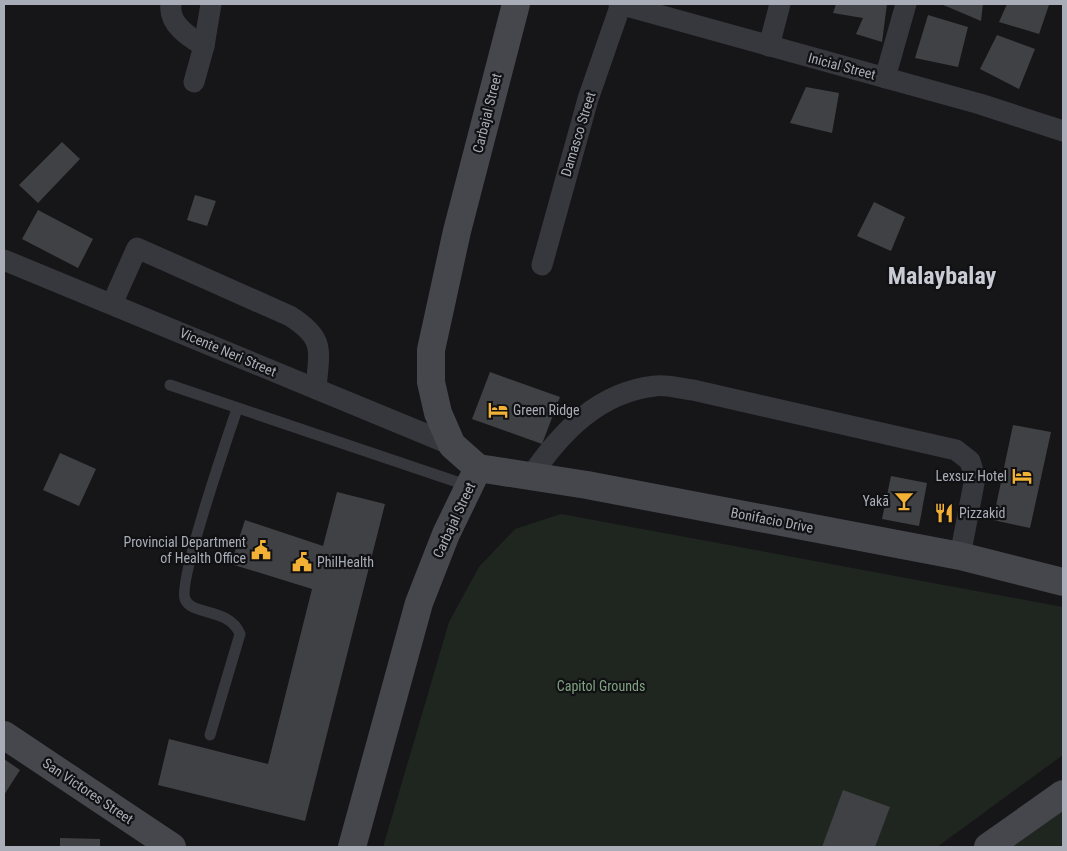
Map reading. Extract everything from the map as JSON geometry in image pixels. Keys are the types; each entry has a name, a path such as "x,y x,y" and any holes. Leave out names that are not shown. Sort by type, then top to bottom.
{"main road":[{"name":"Carbajal Street","path":"351,846 419,603 446,534 474,477 452,445 438,413 431,382 431,350 457,231 516,4"},
{"name":"Bonifacio Drive","path":"474,477 531,476 960,556 1063,582"},
{"name":"San Victores Street","path":"4,735 172,847"},
{"path":"988,847 1063,794"}],"street":[{"path":"170,4 170,9 178,26 204,46"},
{"path":"194,82 204,46 211,4"},
{"name":"Inicial Street","path":"620,4 980,104 1063,131"},
{"name":"Damasco Street","path":"542,265 588,99 620,4"},
{"path":"769,46 780,4"},
{"path":"885,78 906,4"},
{"path":"112,304 137,248 290,316 306,326 317,340 316,389"},
{"name":"Vicente Neri Street","path":"4,260 452,445"},
{"path":"531,476 567,430 598,404 629,390 657,385 693,390 956,450 970,461 975,478 960,556"}],"lane":[{"path":"170,385 237,409 474,477"},
{"path":"210,735 240,634 231,620 190,605 185,600 183,589 200,527 237,409"}],"green space":[{"name":"Capitol Grounds","path":"561,514 1063,607 1063,755 937,847 383,847 449,622 479,567 515,529"},
{"path":"1063,811 1063,847 1011,847 1057,815"}],"building":[{"path":"836,4 887,4 882,42 856,34 863,18 833,13"},
{"path":"941,4 983,4 981,21"},
{"path":"1007,4 1049,5 1039,34 999,22"},
{"path":"928,15 968,27 958,67 915,58"},
{"path":"997,35 1035,49 1019,89 980,69"},
{"path":"806,87 839,93 832,133 790,123"},
{"path":"62,142 80,159 38,203 19,185"},
{"path":"195,195 216,201 207,226 187,220"},
{"path":"874,202 905,217 891,251 857,236"},
{"path":"38,210 93,239 78,268 22,239"},
{"path":"490,372 560,397 542,444 472,419"},
{"name":"Lexsuz Hotel","path":"1013,425 1051,432 1030,528 993,520"},
{"path":"60,453 96,469 79,506 43,490"},
{"name":"Yakā","path":"891,476 927,483 919,526 882,519"},
{"path":"337,492 385,504 305,821 158,785 169,739 268,764 312,589 231,564 245,520 323,546"},
{"path":"4,759 20,770 4,795"},
{"path":"843,790 890,807 875,847 822,847"},
{"path":"60,838 100,839 100,847 60,847"}],"place":[{"name":"Green Ridge","path":"498,410"},
{"name":"Lexsuz Hotel","path":"1022,476"},
{"name":"Yakā","path":"904,501"},
{"name":"Pizzakid","path":"944,513"},
{"name":"Provincial Department of Health Office","path":"261,550"},
{"name":"PhilHealth","path":"302,562"}],"district":[{"name":"Malaybalay","path":"942,276"}]}
